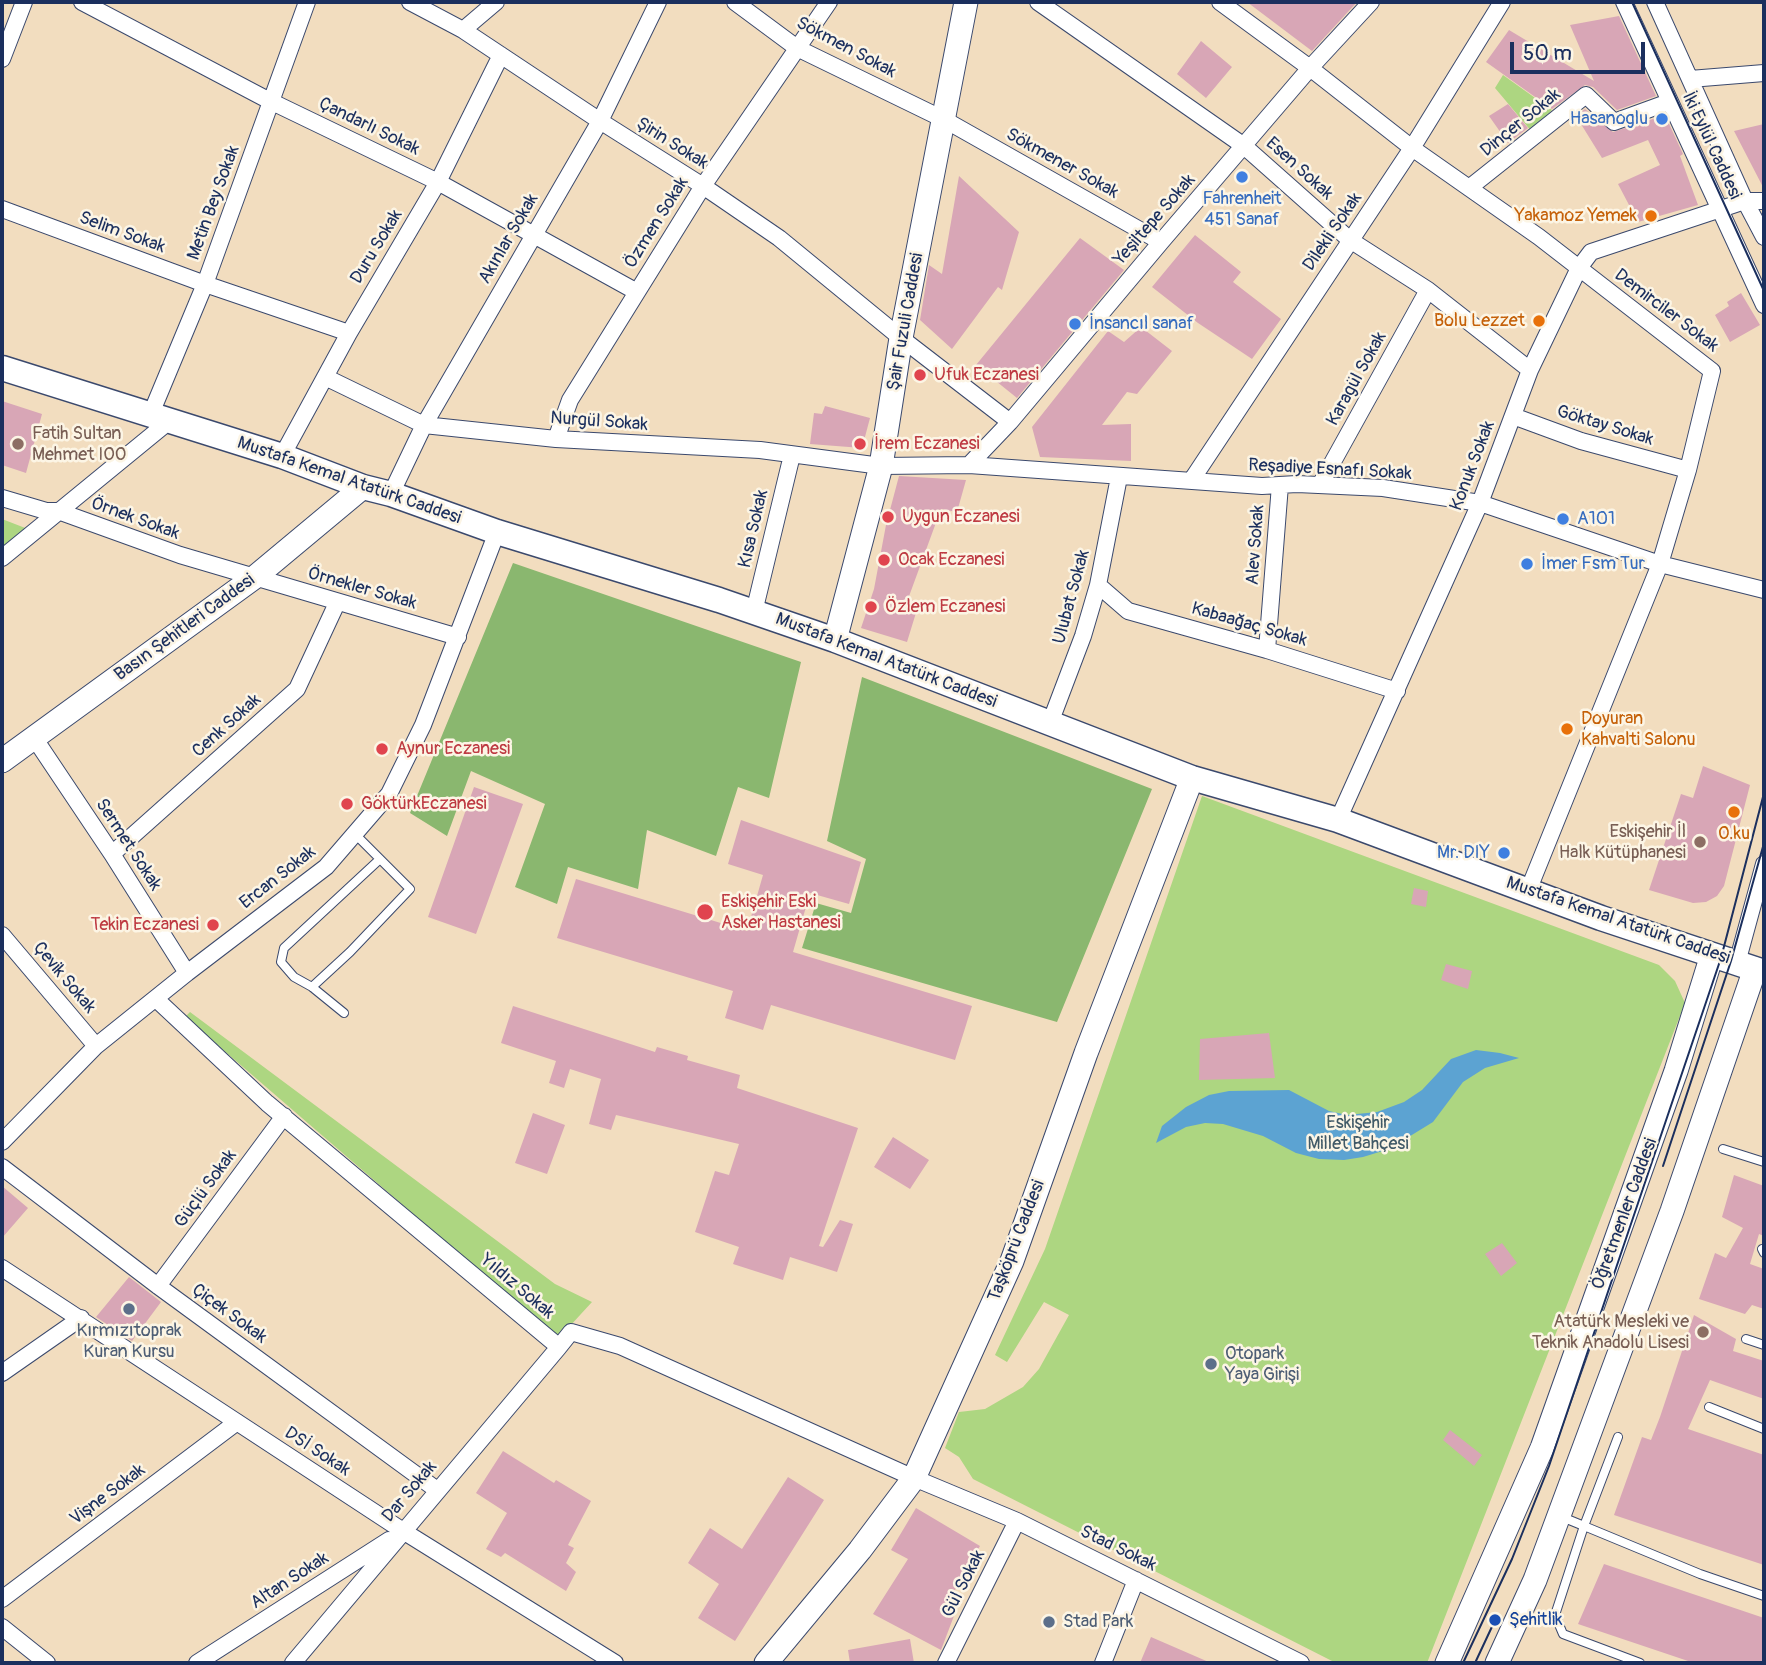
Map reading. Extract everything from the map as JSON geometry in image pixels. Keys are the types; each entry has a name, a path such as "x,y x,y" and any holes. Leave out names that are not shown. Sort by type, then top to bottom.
{"main road":[{"name":"Şair Fuzuli Caddesi","path":"835,640 881,466 901,338 966,2"},
{"name":"Mustafa Kemal Atatürk Caddesi","path":"2,368 156,421 282,456 363,487 391,494 497,532 754,612 835,640 1192,778 1338,820 1528,891 1752,968"},
{"name":"Basın Şehitleri Caddesi","path":"2,761 255,577 363,487"},
{"name":"Taşköprü Caddesi","path":"766,1663 860,1550 914,1478 1012,1261 1086,1053 1192,778"},
{"name":"Öğretmenler Caddesi","path":"1447,1663 1542,1448 1676,1071 1712,955"},
{"path":"1497,1663 1535,1580 1672,1211 1752,968"}],"street":[{"path":"2,59 24,2"},
{"name":"Çandarlı Sokak","path":"82,2 272,102 438,182 637,292"},
{"name":"Metin Bey Sokak","path":"156,421 307,2"},
{"name":"Şirin Sokak","path":"410,2 463,30 779,238 901,338 1010,422"},
{"path":"463,30 496,2"},
{"name":"Akınlar Sokak","path":"391,494 424,425 600,121 658,2"},
{"name":"Sökmen Sokak","path":"735,2 797,48 945,120"},
{"name":"Özmen Sokak","path":"556,439 570,400 703,186 829,2"},
{"name":"Esen Sokak","path":"1038,2 1244,146 1350,240 1428,290 1530,370"},
{"name":"Demirciler Sokak","path":"1220,2 1412,148 1579,268 1713,371 1688,470 1660,564 1528,891"},
{"name":"Yeşiltepe Sokak","path":"969,465 1010,422 1310,68 1371,2"},
{"name":"Dilekli Sokak","path":"1191,481 1412,148 1502,2"},
{"name":"İki Eylül Caddesi","path":"1624,2 1764,305"},
{"name":"İki Eylül Caddesi","path":"1655,2 1764,237"},
{"name":"Duru Sokak","path":"282,456 349,333 438,182 500,55"},
{"path":"1690,79 1764,73"},
{"name":"Dinçer Sokak","path":"1469,188 1586,95 1614,122 1669,102"},
{"name":"Sökmener Sokak","path":"945,120 1161,242"},
{"name":"Konuk Sokak","path":"1338,820 1480,503 1530,370 1579,268 1591,253 1745,201 1764,201"},
{"name":"Selim Sokak","path":"2,209 205,284 349,333"},
{"name":"Karagül Sokak","path":"1320,485 1428,290"},
{"name":"Nurgül Sokak","path":"325,377 424,425 556,439 760,450 881,466"},
{"name":"Göktay Sokak","path":"1513,416 1581,441 1688,470"},
{"path":"2,558 58,511 156,421"},
{"name":"Kısa Sokak","path":"754,612 792,455"},
{"name":"Reşadiye Esnafı Sokak","path":"881,466 969,465 1119,477 1383,488 1480,503 1660,564 1764,590"},
{"name":"Ulubat Sokak","path":"1050,723 1083,636 1098,585 1119,477"},
{"name":"Alev Sokak","path":"1267,650 1280,485"},
{"name":"Örnek Sokak","path":"2,498 46,511 58,511 180,555 255,577"},
{"name":"Ercan Sokak","path":"2,1142 96,1046 326,867 390,794 424,725 497,532"},
{"name":"Örnekler Sokak","path":"255,577 458,637"},
{"name":"Kabaağaç Sokak","path":"1098,585 1128,611 1267,650 1397,691"},
{"name":"Cenk Sokak","path":"112,854 297,689 337,603"},
{"name":"Sermet Sokak","path":"35,739 187,973"},
{"path":"1752,968 1764,864"},
{"name":"Çevik Sokak","path":"2,934 96,1046"},
{"name":"Yıldız Sokak","path":"156,999 267,1103 559,1347 571,1332 620,1346 914,1478"},
{"name":"Güçlü Sokak","path":"158,1286 284,1116"},
{"name":"Çiçek Sokak","path":"2,1167 158,1286 437,1490"},
{"name":"DSİ Sokak","path":"2,1268 403,1531 615,1663"},
{"path":"2,1373 81,1318"},
{"name":"Dar Sokak","path":"293,1663 559,1347"},
{"name":"Vişne Sokak","path":"2,1599 237,1422"},
{"name":"Stad Sokak","path":"914,1478 1017,1521 1291,1661"},
{"name":"Gül Sokak","path":"946,1663 1017,1521"},
{"name":"Altan Sokak","path":"197,1663 403,1531"},
{"path":"1103,1663 1136,1580"},
{"path":"2,1627 47,1663"}],"lane":[{"path":"312,987 350,952 410,889 355,834"},
{"path":"344,1013 312,987 294,977 281,962 284,948 380,859"},
{"path":"1723,1149 1764,1162"},
{"path":"1746,1339 1764,1345"},
{"path":"1709,1407 1764,1429"},
{"path":"1618,1437 1584,1526 1555,1615 1563,1634 1640,1663"},
{"path":"1559,1516 1700,1574 1764,1596"}],"green space":[{"path":"1503,75 1552,110 1532,132 1495,88"},
{"path":"2,519 33,531 2,557"},
{"path":"513,563 801,662 769,798 738,787 716,856 647,830 638,889 568,867 557,904 515,887 545,804 471,771 447,836 410,813"},
{"path":"862,677 1152,789 1057,1022 802,948 816,903 851,913 866,859 827,841"},
{"name":"Eskişehir Millet Bahçesi","path":"1202,796 1659,965 1675,981 1685,1003 1427,1663 1336,1663 973,1479 959,1457 945,1448 959,1412 985,1409 1023,1387 1039,1369 1069,1315 1044,1302 1007,1362 995,1355 1045,1249"},
{"path":"190,1012 555,1284 592,1302 558,1339 185,1017"}],"water":[{"path":"1476,1050 1519,1058 1485,1068 1463,1082 1433,1122 1389,1149 1363,1157 1344,1160 1319,1159 1296,1153 1263,1136 1223,1124 1205,1123 1186,1127 1156,1143 1162,1126 1186,1107 1209,1095 1229,1091 1289,1090 1329,1111 1347,1115 1377,1112 1404,1102 1422,1090 1451,1059"}],"building":[{"path":"1247,2 1357,2 1312,51"},
{"path":"1619,16 1656,96 1617,110 1593,87 1585,85 1552,109 1486,62 1509,30 1594,81 1570,25"},
{"path":"1201,41 1232,67 1206,98 1177,74"},
{"path":"1508,104 1528,128 1508,143 1489,116"},
{"path":"1585,109 1613,132 1665,115 1683,154 1680,156 1698,205 1638,222 1618,184 1660,165 1648,140 1602,158 1576,116"},
{"path":"1764,124 1764,189 1734,131"},
{"path":"959,176 1019,232 1002,290 998,287 952,349 920,320 929,265 942,274"},
{"path":"1195,235 1241,272 1233,282 1281,319 1252,359 1198,323 1152,287"},
{"path":"1080,238 1124,270 1017,398 976,365"},
{"path":"1741,293 1760,325 1730,342 1715,315 1729,306 1727,302"},
{"path":"1141,327 1172,351 1137,394 1127,392 1102,425 1131,424 1131,461 1040,457 1032,427 1108,331 1124,342"},
{"name":"Fatih Sultan Mehmet IOO","path":"2,401 42,414 26,473 2,465"},
{"path":"825,406 870,418 862,448 810,444 814,413 822,414"},
{"path":"899,476 966,480 957,512 941,509 908,599 919,603 907,642 861,628 874,589 886,525"},
{"name":"Eskişehir İl Halk Kütüphanesi","path":"1703,766 1750,785 1724,886 1717,896 1706,902 1693,903 1649,890 1681,794 1693,798"},
{"path":"474,787 523,804 476,934 428,917"},
{"path":"741,820 861,862 849,904 810,893 793,952 972,1006 955,1060 771,1005 763,1030 725,1018 733,991 557,938 576,879 747,931 763,875 728,864"},
{"path":"1414,888 1428,891 1426,907 1411,904"},
{"path":"1446,964 1472,971 1468,989 1441,980"},
{"path":"513,1006 655,1052 657,1047 688,1056 687,1060 740,1075 737,1088 858,1128 819,1246 823,1247 840,1220 853,1224 837,1272 790,1257 783,1280 733,1264 739,1247 695,1232 715,1171 729,1175 739,1144 616,1115 611,1130 589,1124 601,1079 570,1069 564,1088 549,1083 556,1061 501,1043"},
{"path":"1269,1033 1275,1078 1199,1080 1200,1039"},
{"path":"533,1113 565,1125 547,1174 515,1163"},
{"path":"893,1137 929,1160 910,1189 874,1167"},
{"path":"1734,1175 1764,1186 1764,1236 1759,1234 1750,1264 1764,1269 1764,1309 1752,1305 1745,1314 1699,1299 1715,1253 1726,1258 1743,1228 1722,1217"},
{"path":"2,1186 28,1208 2,1238"},
{"path":"1502,1243 1517,1263 1501,1276 1485,1254"},
{"name":"Kırmızıtoprak Kuran Kursu","path":"129,1277 161,1302 132,1341 96,1317"},
{"path":"1694,1315 1736,1339 1733,1351 1764,1361 1764,1399 1710,1380 1688,1429 1764,1455 1764,1565 1614,1515 1642,1437 1651,1440"},
{"path":"1450,1430 1482,1455 1474,1466 1443,1440"},
{"path":"503,1451 554,1483 556,1480 591,1501 568,1545 574,1548 566,1563 576,1572 566,1591 505,1553 501,1557 486,1549 507,1513 476,1493"},
{"path":"788,1477 824,1500 735,1641 698,1618 719,1584 688,1563 710,1528 742,1549"},
{"path":"916,1508 980,1546 955,1590 957,1608 941,1650 873,1614 908,1559 891,1550"},
{"path":"1604,1564 1764,1618 1764,1663 1694,1663 1578,1624"},
{"path":"1151,1637 1211,1663 1140,1663"},
{"path":"910,1639 914,1663 850,1663 848,1650"}],"tram line":[{"path":"1632,2 1764,291"},
{"path":"1463,1663 1512,1559 1549,1466 1721,958 1764,793"},
{"path":"1663,1166 1731,961 1764,843"},
{"path":"1475,1663 1497,1616"}],"place":[{"name":"Hasanoglu","path":"1662,119"},
{"name":"Fahrenheit 451 Sanaf","path":"1242,177"},
{"name":"Yakamoz Yemek","path":"1651,216"},
{"name":"Bolu Lezzet","path":"1539,321"},
{"name":"İnsancıl sanaf","path":"1075,324"},
{"name":"Ufuk Eczanesi","path":"920,375"},
{"name":"Fatih Sultan Mehmet IOO","path":"18,444"},
{"name":"İrem Eczanesi","path":"860,444"},
{"name":"Uygun Eczanesi","path":"888,517"},
{"name":"A101","path":"1563,519"},
{"name":"Ocak Eczanesi","path":"884,560"},
{"name":"İmer Fsm Tur","path":"1527,564"},
{"name":"Özlem Eczanesi","path":"871,607"},
{"name":"Doyuran Kahvalti Salonu","path":"1567,729"},
{"name":"Aynur Eczanesi","path":"382,749"},
{"name":"GöktürkEczanesi","path":"347,804"},
{"name":"O.ku","path":"1734,812"},
{"name":"Eskişehir İl Halk Kütüphanesi","path":"1700,842"},
{"name":"Mr. DIY","path":"1504,853"},
{"name":"Eskişehir Eski Asker Hastanesi","path":"705,912"},
{"name":"Tekin Eczanesi","path":"213,925"},
{"name":"Kırmızıtoprak Kuran Kursu","path":"129,1309"},
{"name":"Atatürk Mesleki ve Teknik Anadolu Lisesi","path":"1703,1332"},
{"name":"Otopark Yaya Girişi","path":"1211,1364"},
{"name":"Şehitlik","path":"1495,1620"},
{"name":"Stad Park","path":"1049,1622"}]}
